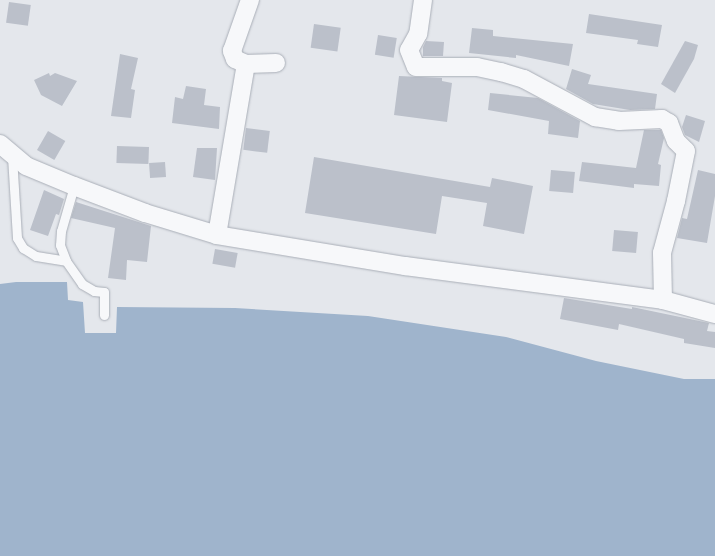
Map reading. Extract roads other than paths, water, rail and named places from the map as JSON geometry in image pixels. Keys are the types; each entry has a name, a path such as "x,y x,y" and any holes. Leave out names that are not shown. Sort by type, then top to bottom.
{"street":[{"path":"250,0 245,8 232,51 235,59 246,64 276,63"},
{"path":"423,0 418,34 409,50 416,67 477,67 501,72 524,79 595,117 619,121 662,119 669,124 676,140 686,151 676,201 662,253 663,300"},
{"path":"217,235 246,64"},
{"path":"6,150 26,166 74,186 217,235 405,266 663,300 715,314"}],"lane":[{"path":"6,150 17,238 23,248 36,256 66,261"},
{"path":"74,186 61,231 60,245 66,261 82,284 94,290 104,292 104,315"}],"water":[{"path":"16,282 67,282 68,300 83,302 85,333 116,333 117,307 235,308 368,316 506,337 596,361 684,379 715,379 715,556 0,556 0,284"}]}
